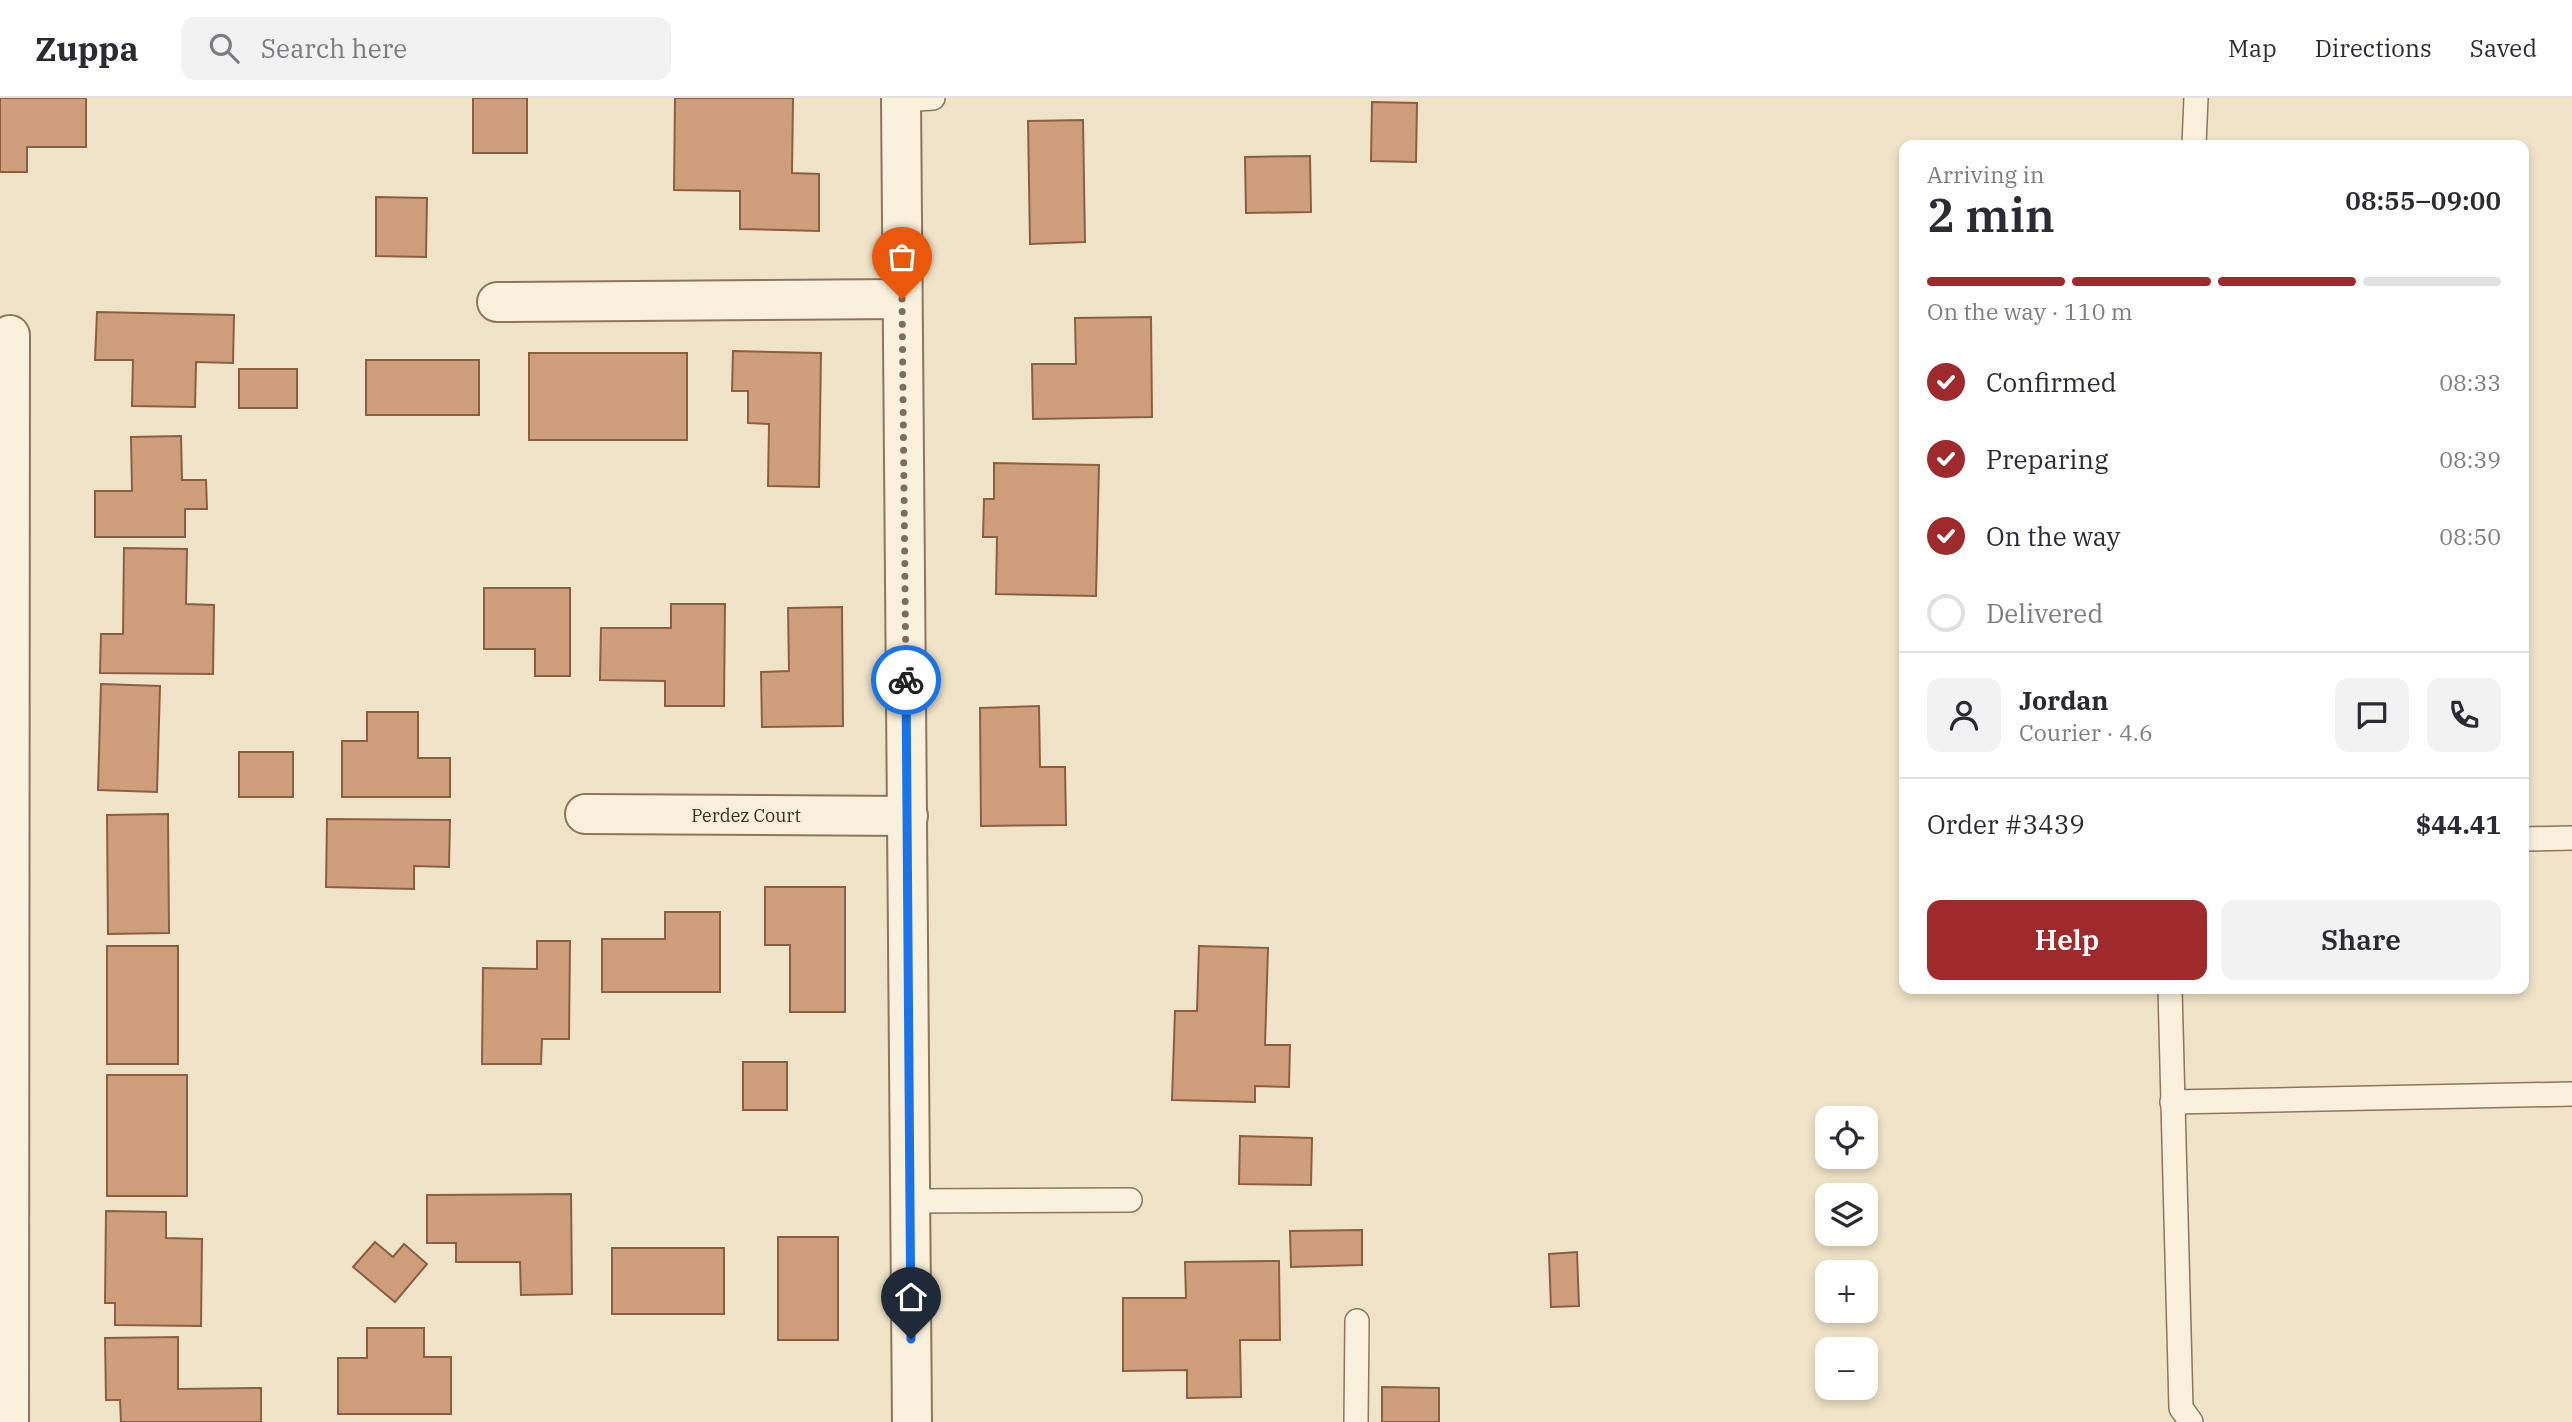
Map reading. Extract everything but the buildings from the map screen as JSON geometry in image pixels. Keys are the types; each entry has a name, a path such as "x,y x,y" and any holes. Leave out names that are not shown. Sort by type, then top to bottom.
{"street":[{"path":"912,99 902,299 912,1422"},
{"path":"497,302 902,299"},
{"path":"9,1422 10,335"},
{"name":"Perdez Court","path":"584,814 908,816"}],"lane":[{"path":"2194,140 2196,98"},
{"path":"2529,839 2572,838"},
{"path":"2170,994 2181,1408 2191,1422"},
{"path":"2172,1102 2572,1094"},
{"path":"910,1201 1130,1200"},
{"path":"1356,1422 1357,1321"},
{"path":"2178,1341 2178,1422"}],"way so far":[{"path":"902,299 906,680"}],"route":[{"path":"906,680 911,1339"}]}
